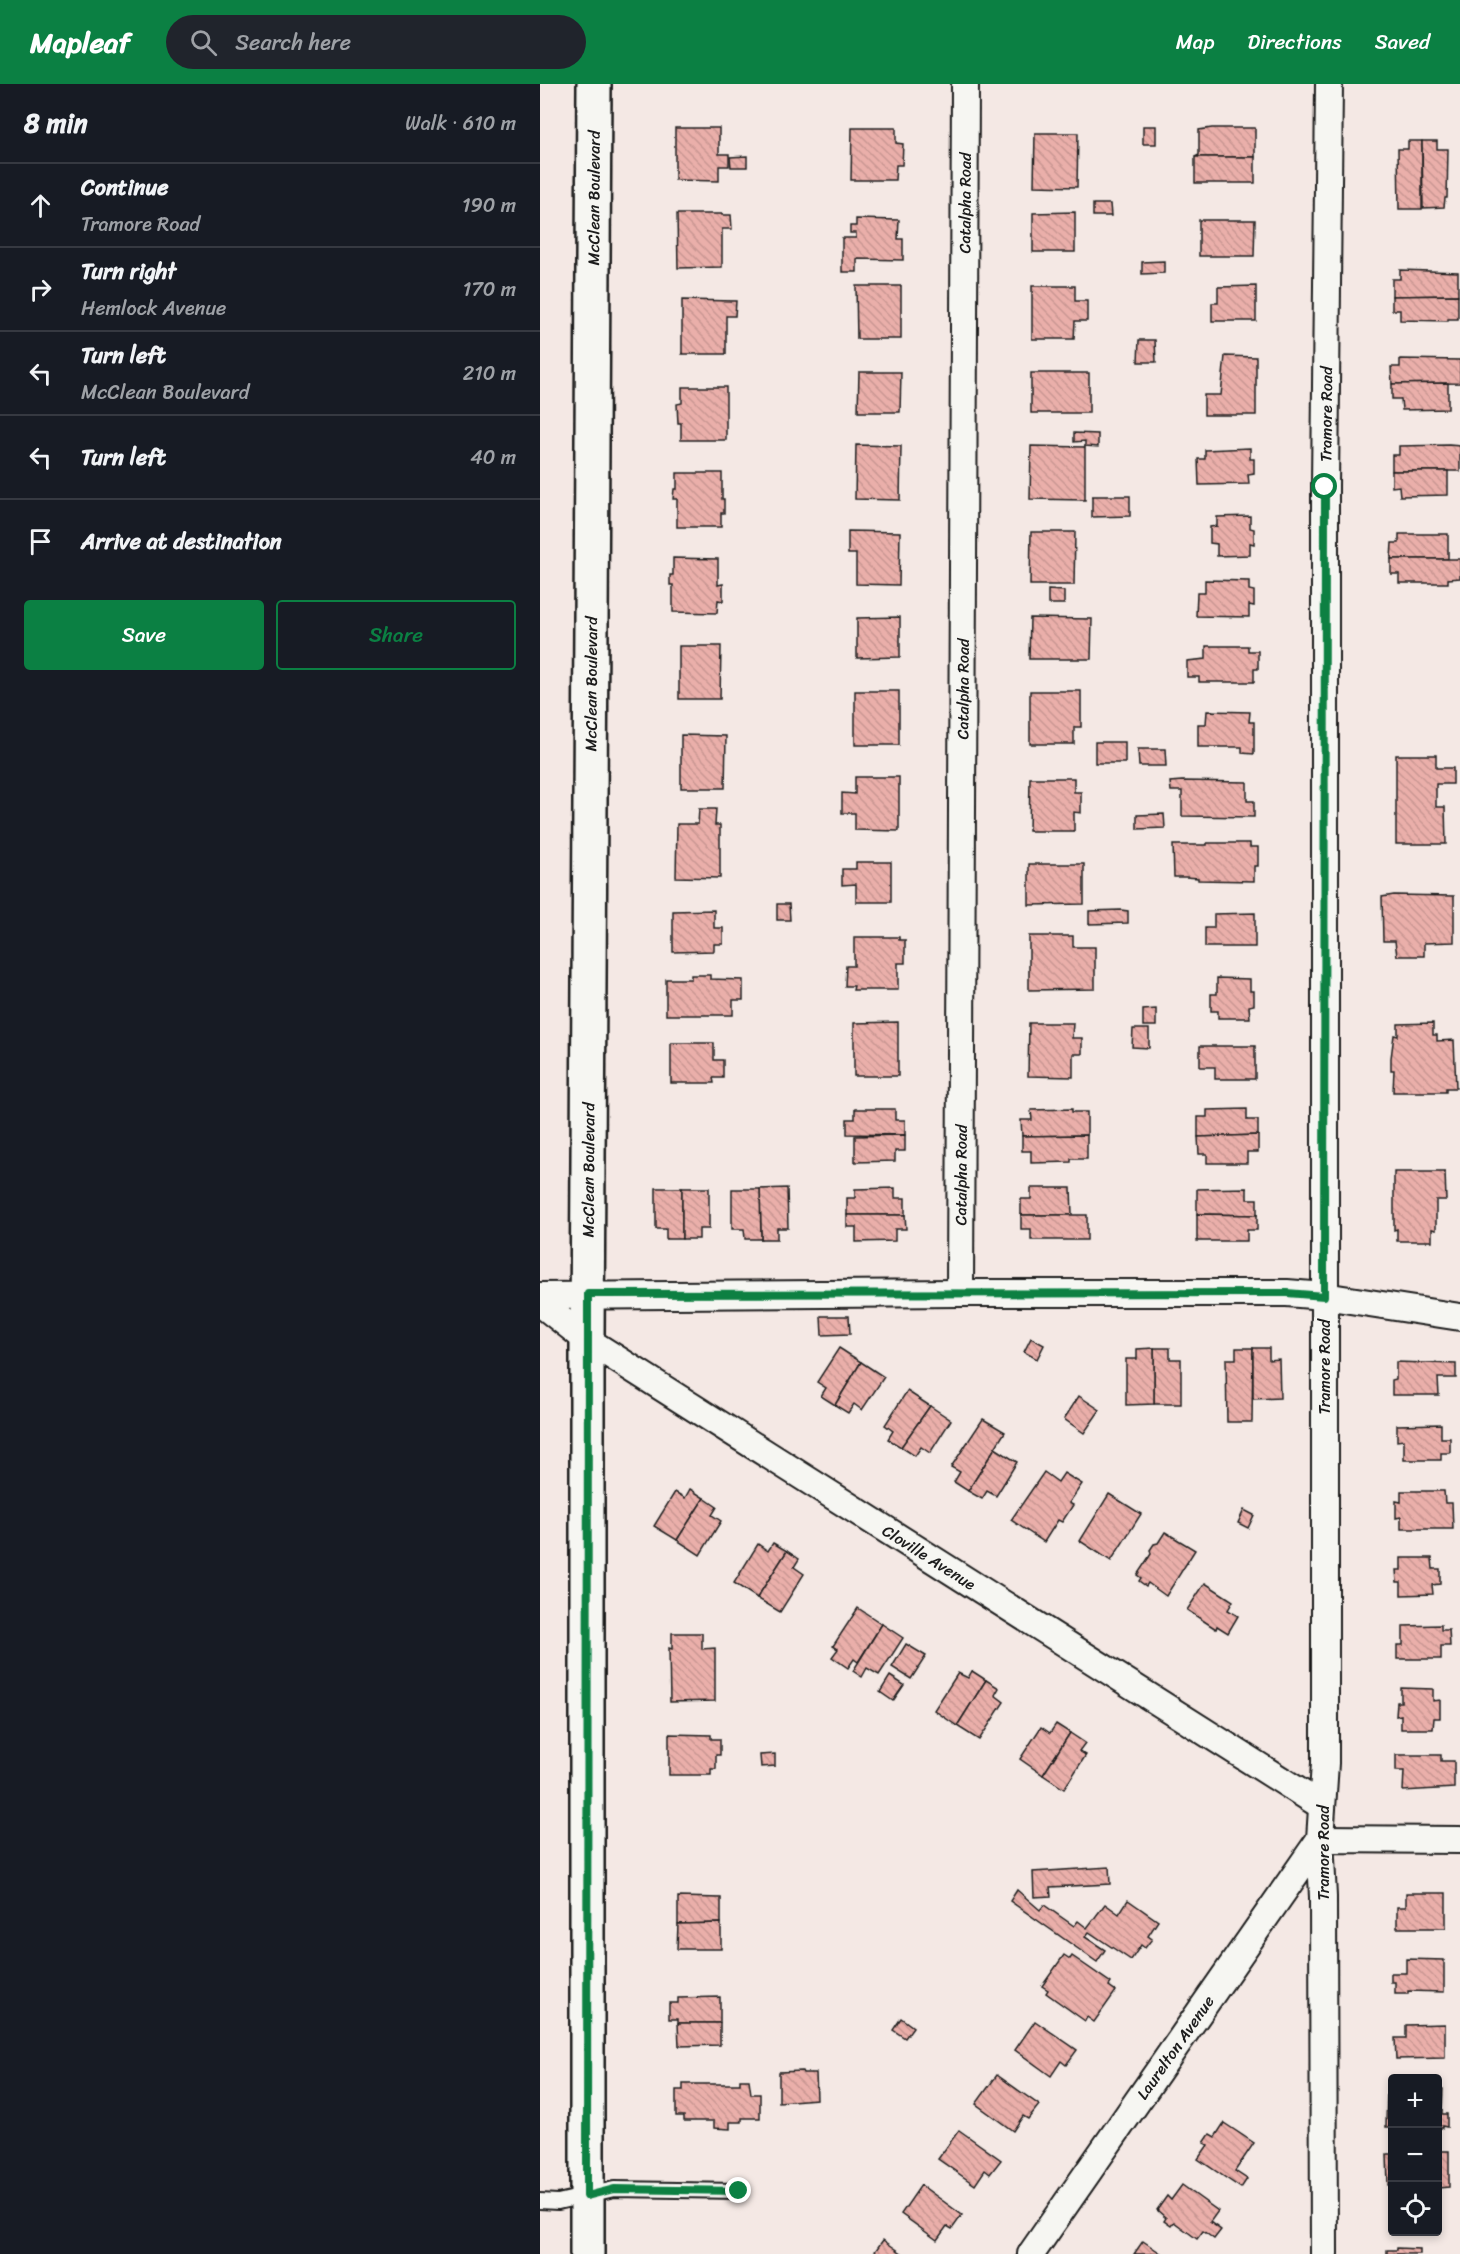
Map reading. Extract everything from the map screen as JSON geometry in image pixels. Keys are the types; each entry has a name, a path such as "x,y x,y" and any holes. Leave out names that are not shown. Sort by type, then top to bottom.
{"street":[{"name":"McClean Boulevard","path":"587,2254 587,1340 594,84"},
{"name":"Catalpha Road","path":"960,1293 965,84"},
{"name":"Tramore Road","path":"1324,2254 1323,1897 1320,1839 1326,1762 1325,487 1329,84"},
{"path":"540,1296 588,1294 1287,1293 1324,1296 1460,1317"},
{"name":"Cloville Avenue","path":"540,1303 587,1340 1322,1806"},
{"path":"1320,1839 1460,1840"},
{"name":"Laurelton Avenue","path":"1031,2254 1320,1839"}],"lane":[{"path":"540,2201 558,2202 614,2189 739,2191"}],"building":[{"path":"1143,126 1156,126 1156,144 1143,144"},
{"path":"675,128 719,128 719,154 729,154 729,166 719,166 719,181 675,180"},
{"path":"852,128 896,128 896,143 903,144 902,165 896,165 895,180 851,180"},
{"path":"1255,128 1255,157 1195,157 1199,155 1199,130"},
{"path":"1035,133 1078,133 1077,187 1034,186"},
{"path":"1408,141 1422,141 1422,209 1399,209 1398,149 1408,149"},
{"path":"1422,141 1437,141 1437,149 1448,149 1447,198 1445,198 1444,207 1423,208"},
{"path":"747,156 747,167 731,167 730,157"},
{"path":"1195,157 1255,157 1255,183 1195,183"},
{"path":"1093,204 1110,204 1111,216 1093,216"},
{"path":"1075,212 1075,252 1033,252 1033,213"},
{"path":"677,214 731,215 732,229 722,229 722,267 678,268"},
{"path":"856,219 899,220 898,239 903,239 903,260 857,259 857,272 842,272 842,238 856,238 856,233 850,233 850,226 856,226"},
{"path":"1199,220 1255,220 1254,256 1199,256"},
{"path":"1164,261 1164,273 1142,274 1142,262"},
{"path":"1400,270 1458,272 1458,295 1392,296 1392,279 1400,279"},
{"path":"856,286 901,286 901,339 857,339"},
{"path":"1032,286 1075,286 1075,301 1087,301 1087,321 1075,321 1074,339 1032,339"},
{"path":"1256,286 1256,321 1212,321 1212,303 1218,303 1218,287"},
{"path":"1458,295 1458,319 1448,319 1448,321 1400,320 1400,310 1392,310 1392,296"},
{"path":"682,300 736,301 735,316 726,316 726,354 682,354"},
{"path":"1139,340 1155,340 1156,362 1138,362"},
{"path":"1225,356 1256,357 1256,415 1204,415 1204,395 1221,395"},
{"path":"1400,359 1460,360 1460,383 1392,384 1391,367 1400,367"},
{"path":"859,372 901,372 900,412 858,412"},
{"path":"1031,373 1089,373 1089,413 1031,413"},
{"path":"1448,383 1448,409 1402,410 1401,399 1392,399 1392,384"},
{"path":"682,387 726,387 726,440 681,440 681,423 678,423 677,404 682,403"},
{"path":"1074,433 1098,434 1098,447 1085,446 1085,441 1074,442"},
{"path":"856,445 901,446 900,500 855,499"},
{"path":"1031,446 1085,447 1085,500 1030,499"},
{"path":"1399,446 1460,446 1460,471 1392,471 1392,455 1399,455"},
{"path":"1250,448 1250,459 1254,459 1254,473 1248,474 1249,484 1199,485 1198,459 1205,459 1205,450"},
{"path":"1392,471 1448,471 1448,495 1400,496 1399,486 1392,487"},
{"path":"677,473 722,473 724,513 721,513 721,527 677,527 677,499 673,499 674,489 677,489"},
{"path":"1092,496 1130,496 1130,516 1092,517"},
{"path":"1250,516 1250,528 1254,529 1254,544 1250,543 1250,555 1217,556 1217,544 1210,543 1210,527 1217,526 1217,517"},
{"path":"848,531 900,532 899,585 856,584 856,554 848,554"},
{"path":"1031,532 1075,532 1074,585 1030,585"},
{"path":"1399,534 1448,534 1448,559 1391,559 1392,543 1399,543"},
{"path":"673,558 718,559 718,585 723,584 723,601 718,600 717,613 673,612 673,585 670,585 670,575 673,575"},
{"path":"1391,559 1460,559 1460,578 1448,579 1448,583 1399,583 1399,574 1391,574"},
{"path":"1205,580 1249,581 1249,590 1254,591 1254,606 1249,605 1249,617 1196,616 1197,593 1205,593"},
{"path":"1048,590 1064,591 1064,604 1048,604"},
{"path":"900,617 900,657 857,658 857,618"},
{"path":"1030,618 1092,619 1091,659 1029,659"},
{"path":"679,646 721,646 720,699 679,699"},
{"path":"1206,646 1248,646 1248,651 1258,651 1258,669 1254,669 1254,682 1199,682 1199,677 1187,677 1187,661 1206,659"},
{"path":"855,691 899,691 899,745 855,745"},
{"path":"1030,691 1081,691 1081,727 1074,727 1074,744 1030,744"},
{"path":"1207,711 1250,712 1249,722 1254,722 1254,754 1242,753 1242,747 1198,747 1198,724 1206,724"},
{"path":"681,735 726,736 725,788 681,788"},
{"path":"1095,742 1125,742 1125,763 1095,763"},
{"path":"1138,749 1165,749 1166,766 1139,766"},
{"path":"1396,755 1436,755 1436,768 1453,768 1453,784 1436,784 1436,807 1445,807 1446,844 1396,844"},
{"path":"855,777 899,777 899,831 855,830 855,813 842,813 842,793 855,794"},
{"path":"1030,778 1074,778 1074,792 1081,792 1081,813 1074,812 1074,831 1029,831"},
{"path":"1170,782 1247,782 1247,801 1254,801 1254,817 1182,816 1182,791 1171,791"},
{"path":"699,809 716,809 715,825 720,825 720,878 676,877 677,824 698,824"},
{"path":"1164,814 1165,828 1137,829 1137,815"},
{"path":"1207,843 1250,843 1250,847 1258,847 1258,866 1254,866 1254,881 1174,877 1173,845 1207,845"},
{"path":"856,862 891,862 891,902 856,902 856,884 842,885 842,869 856,869"},
{"path":"1029,864 1084,864 1084,904 1029,905"},
{"path":"1394,895 1454,896 1454,942 1424,943 1424,956 1397,956 1395,941 1383,941 1382,897"},
{"path":"777,904 789,904 790,920 777,920"},
{"path":"714,910 714,928 723,928 723,944 714,944 714,951 673,952 673,911"},
{"path":"1089,911 1128,911 1128,923 1089,924"},
{"path":"1255,913 1255,947 1205,947 1205,928 1214,928 1214,914"},
{"path":"1029,936 1073,936 1073,947 1095,947 1095,989 1029,990"},
{"path":"854,937 899,937 899,940 905,940 905,963 898,963 898,990 853,990 854,986 845,986 846,966 854,966"},
{"path":"691,975 710,975 710,979 743,980 743,1000 733,1000 733,1015 666,1015 666,979 691,979"},
{"path":"1217,978 1250,979 1250,991 1254,991 1254,1005 1249,1006 1250,1018 1218,1018 1218,1011 1211,1011 1211,994 1217,994"},
{"path":"1156,1009 1156,1026 1143,1026 1143,1010"},
{"path":"898,1022 898,1076 854,1076 854,1023"},
{"path":"1029,1023 1073,1023 1072,1038 1082,1038 1082,1054 1073,1054 1073,1077 1028,1076"},
{"path":"1433,1023 1433,1035 1437,1035 1437,1041 1454,1040 1456,1088 1446,1088 1446,1092 1393,1092 1394,1070 1391,1070 1391,1058 1394,1035 1398,1036 1398,1024"},
{"path":"1133,1029 1149,1029 1149,1048 1132,1047"},
{"path":"671,1043 714,1043 714,1060 723,1060 723,1078 713,1078 714,1083 671,1083"},
{"path":"1200,1046 1255,1046 1255,1079 1215,1079 1215,1067 1200,1067"},
{"path":"855,1109 895,1109 895,1120 905,1120 905,1135 847,1134 847,1119 855,1119"},
{"path":"1072,1109 1072,1112 1087,1112 1087,1135 1022,1136 1021,1120 1032,1120 1031,1110"},
{"path":"1247,1109 1247,1120 1258,1120 1258,1135 1198,1137 1198,1117 1207,1117 1207,1110"},
{"path":"905,1135 905,1151 895,1151 895,1161 855,1162 855,1136"},
{"path":"1087,1135 1087,1159 1071,1159 1071,1162 1031,1163 1031,1151 1022,1151 1022,1136"},
{"path":"1258,1135 1258,1152 1247,1152 1247,1163 1207,1163 1207,1154 1199,1154 1198,1137"},
{"path":"1394,1172 1445,1172 1446,1200 1436,1200 1436,1230 1432,1229 1432,1241 1397,1241 1397,1229 1394,1230"},
{"path":"656,1188 682,1188 682,1239 666,1239 666,1229 656,1229"},
{"path":"682,1188 709,1188 709,1229 699,1229 699,1239 682,1239"},
{"path":"787,1188 788,1228 777,1228 777,1239 761,1239 760,1189"},
{"path":"895,1188 895,1198 905,1198 905,1215 847,1215 847,1198 855,1198 855,1189"},
{"path":"1031,1188 1071,1188 1072,1215 1021,1215 1021,1199 1031,1199"},
{"path":"1247,1188 1247,1199 1257,1199 1257,1215 1197,1214 1197,1189"},
{"path":"732,1189 760,1189 761,1239 745,1239 744,1229 732,1229"},
{"path":"1197,1214 1257,1215 1257,1230 1247,1230 1247,1241 1197,1241"},
{"path":"847,1215 905,1215 906,1229 895,1229 895,1241 856,1242 856,1227 847,1227"},
{"path":"1021,1215 1087,1215 1087,1240 1031,1240 1031,1229 1021,1229"},
{"path":"821,1316 849,1316 850,1334 822,1335"},
{"path":"1031,1338 1044,1345 1037,1359 1024,1352"},
{"path":"839,1348 861,1362 835,1405 821,1396 826,1388 817,1382"},
{"path":"1154,1348 1170,1348 1170,1359 1181,1359 1181,1404 1154,1404"},
{"path":"1154,1348 1154,1404 1126,1405 1126,1359 1137,1359 1137,1349"},
{"path":"1236,1348 1253,1348 1252,1422 1227,1422 1226,1359 1236,1359"},
{"path":"1253,1348 1269,1348 1269,1360 1279,1359 1280,1398 1253,1399"},
{"path":"861,1362 884,1377 862,1410 854,1404 848,1413 835,1405"},
{"path":"1396,1362 1456,1364 1456,1378 1438,1378 1439,1395 1392,1395 1392,1380 1396,1379"},
{"path":"907,1391 930,1406 901,1447 888,1439 893,1431 885,1425"},
{"path":"1079,1396 1100,1410 1084,1433 1064,1419"},
{"path":"930,1406 951,1420 930,1453 921,1447 915,1456 901,1447"},
{"path":"983,1419 1005,1432 968,1491 954,1482 960,1472 951,1467"},
{"path":"1441,1424 1441,1438 1450,1438 1450,1453 1441,1453 1441,1460 1404,1460 1404,1440 1397,1441 1397,1425"},
{"path":"995,1448 1017,1462 996,1496 987,1491 982,1499 968,1491"},
{"path":"1044,1472 1058,1482 1064,1473 1082,1484 1069,1503 1073,1505 1062,1522 1058,1520 1044,1542 1011,1520"},
{"path":"690,1489 704,1498 677,1540 654,1526 675,1492 685,1498"},
{"path":"1401,1491 1444,1491 1445,1503 1452,1503 1453,1529 1401,1529 1401,1517 1396,1518 1396,1501 1401,1502"},
{"path":"1109,1494 1141,1514 1111,1561 1080,1541"},
{"path":"704,1498 717,1507 712,1515 721,1521 700,1555 677,1540"},
{"path":"1244,1510 1254,1515 1248,1528 1238,1523"},
{"path":"1165,1532 1195,1550 1166,1596 1148,1583 1146,1586 1139,1581 1141,1578 1137,1575 1151,1554 1150,1550"},
{"path":"773,1543 787,1551 757,1598 734,1583 758,1544 768,1551"},
{"path":"787,1551 799,1559 794,1567 804,1574 780,1612 757,1598"},
{"path":"1401,1558 1432,1558 1433,1569 1440,1569 1440,1584 1432,1585 1433,1594 1401,1595 1401,1582 1397,1582 1396,1570 1401,1570"},
{"path":"1205,1583 1233,1601 1228,1610 1238,1616 1228,1633 1217,1626 1216,1629 1187,1610"},
{"path":"858,1608 882,1624 858,1662 854,1659 848,1668 832,1657 838,1649 833,1646"},
{"path":"882,1624 903,1638 879,1675 867,1668 862,1677 853,1671"},
{"path":"1441,1625 1441,1630 1449,1630 1450,1646 1441,1646 1441,1659 1397,1659 1397,1645 1403,1645 1403,1626"},
{"path":"672,1633 702,1633 702,1649 715,1648 715,1701 670,1702 669,1648 672,1649"},
{"path":"906,1644 926,1656 911,1679 892,1667"},
{"path":"972,1671 986,1680 957,1726 934,1710 958,1673 968,1678"},
{"path":"890,1676 904,1685 893,1701 880,1692"},
{"path":"986,1680 999,1688 995,1695 1004,1702 979,1740 957,1726"},
{"path":"1401,1688 1433,1689 1433,1701 1440,1700 1440,1718 1434,1718 1433,1729 1401,1729 1401,1715 1396,1716 1397,1702 1401,1702"},
{"path":"1056,1724 1070,1733 1043,1775 1020,1759 1041,1727 1050,1733"},
{"path":"1070,1733 1085,1743 1079,1751 1086,1755 1064,1789 1043,1775"},
{"path":"669,1734 711,1735 711,1739 720,1739 720,1755 716,1755 716,1769 711,1769 711,1775 669,1775"},
{"path":"775,1754 775,1766 761,1767 760,1755"},
{"path":"1396,1755 1441,1755 1441,1761 1454,1761 1454,1788 1403,1791 1404,1771 1396,1771"},
{"path":"1109,1867 1110,1884 1050,1887 1051,1896 1034,1897 1033,1872"},
{"path":"1017,1890 1040,1910 1044,1905 1074,1926 1078,1921 1087,1928 1105,1904 1119,1914 1128,1900 1158,1921 1148,1936 1152,1939 1145,1948 1141,1945 1131,1960 1089,1932 1085,1937 1105,1950 1097,1962 1010,1901"},
{"path":"1406,1893 1446,1893 1446,1928 1397,1928 1397,1907 1406,1907"},
{"path":"678,1897 721,1898 721,1923 678,1924"},
{"path":"721,1923 721,1949 677,1949 678,1924"},
{"path":"1064,1955 1070,1959 1072,1956 1111,1983 1109,1986 1116,1991 1094,2022 1087,2017 1085,2021 1046,1993 1048,1990 1042,1986"},
{"path":"1406,1959 1444,1960 1444,1992 1408,1991 1408,1994 1395,1994 1395,1982 1391,1982 1391,1973 1406,1973"},
{"path":"720,1997 720,2023 678,2023 678,2019 669,2019 669,2003 678,2003 678,1998"},
{"path":"901,2018 913,2027 905,2038 893,2030"},
{"path":"1035,2021 1077,2050 1066,2065 1061,2061 1051,2076 1015,2050"},
{"path":"678,2023 720,2023 720,2045 679,2046"},
{"path":"1445,2024 1445,2058 1396,2059 1395,2038 1406,2038 1406,2025"},
{"path":"802,2071 803,2073 816,2073 817,2099 779,2102 779,2072"},
{"path":"997,2075 1039,2105 1028,2119 1023,2116 1013,2131 976,2104"},
{"path":"740,2080 749,2080 751,2094 760,2094 760,2118 742,2118 742,2122 730,2122 730,2129 714,2128 714,2121 684,2121 684,2116 676,2116 676,2090 683,2090 683,2084 740,2084"},
{"path":"1387,2087 1388,2087 1388,2127 1386,2127"},
{"path":"1442,2114 1447,2114 1447,2127 1442,2126"},
{"path":"1224,2123 1254,2143 1235,2171 1247,2179 1241,2188 1198,2159 1208,2145 1204,2143 1210,2134 1215,2137"},
{"path":"959,2130 1001,2160 990,2174 985,2170 975,2185 938,2159"},
{"path":"1442,2151 1449,2151 1449,2187 1442,2188"},
{"path":"921,2185 962,2215 952,2229 947,2226 937,2240 901,2214"},
{"path":"1182,2185 1218,2211 1210,2222 1221,2230 1214,2239 1203,2231 1197,2239 1174,2222 1171,2226 1164,2221 1166,2218 1157,2210 1167,2196 1171,2200"},
{"path":"883,2240 903,2254 873,2254"},
{"path":"1143,2241 1162,2254 1134,2254"},
{"path":"1397,2248 1420,2249 1420,2254 1387,2254 1387,2250 1397,2250"}],"route":[{"path":"739,2191 614,2189 587,2196 588,1294 1287,1293 1324,1296 1325,487"}]}
